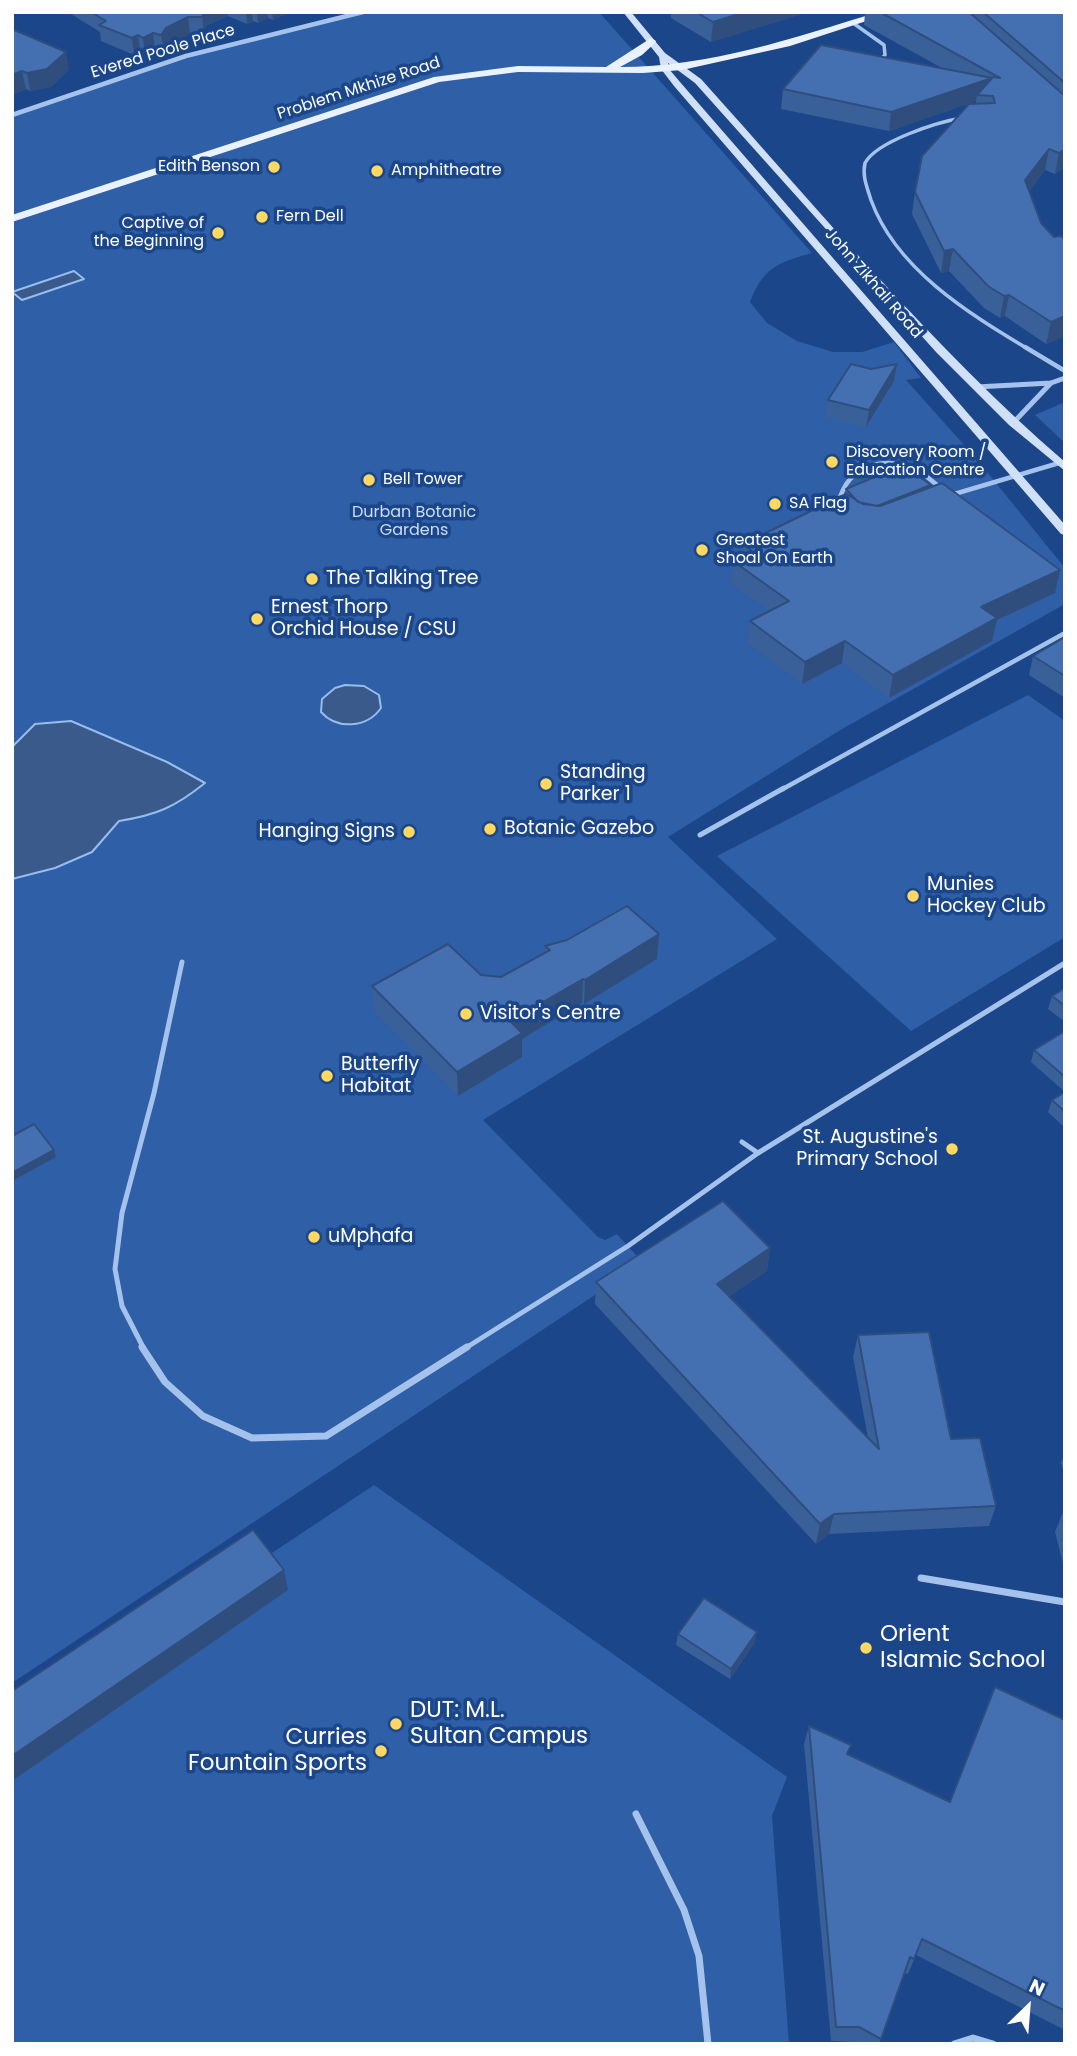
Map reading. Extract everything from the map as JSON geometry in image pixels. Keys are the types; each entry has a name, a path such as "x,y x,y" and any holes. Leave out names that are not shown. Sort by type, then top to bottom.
{"main road":[{"name":"Problem Mkhize Road","path":"12,219 438,79 518,69 682,68 786,44 889,12"},
{"name":"John Zikhali Road","path":"631,13 662,55 698,81 815,214 976,387 1062,466"},
{"path":"607,70 651,41"},
{"name":"John Zikhali Road","path":"662,55 666,69 1065,532"}],"street":[{"name":"Evered Poole Place","path":"12,115 186,56 363,12"},
{"path":"976,387 1051,383 1065,377"},
{"path":"1013,423 1051,383"}],"lane":[{"path":"853,23 884,45 885,55 873,62"},
{"path":"970,118 947,121 882,146 870,154 863,164 863,174 873,214 931,282 982,320 1065,371"},
{"path":"843,511 839,500 845,481 862,467 876,463 903,465 915,470 950,495 1018,475 1062,466"},
{"path":"700,835 1065,633"},
{"path":"182,962 154,1093 122,1213 115,1269 122,1306 141,1345 165,1382 203,1416 252,1437 326,1436 628,1246 758,1153 1065,963"},
{"path":"742,1142 758,1153"},
{"path":"921,1578 1065,1602"},
{"path":"635,1814 688,1922 699,1956 708,2044"},
{"path":"954,2044 964,2038 993,2044"}],"green space":[{"name":"Durban Botanic Gardens","path":"371,12 599,12 812,253 773,268 761,281 750,302 767,323 797,341 833,352 862,352 894,342 921,378 906,380 974,456 1065,568 1065,604 842,729 668,837 777,939 483,1120 598,1237 605,1240 617,1234 643,1263 12,1683 12,117 212,50"},
{"path":"1065,402 1065,443 1035,415"},
{"name":"Munies Hockey Club","path":"1028,695 1065,721 1065,937 911,1031 717,856"},
{"name":"Curries Fountain Sports","path":"374,1485 787,1777 772,1816 789,2044 12,2044 12,1726"}],"shaded area":[{"path":"74,271 84,279 22,300 12,292"},
{"path":"345,685 364,686 379,695 381,708 368,720 360,723 343,724 328,718 321,712 322,699 335,688"},
{"path":"71,721 167,762 205,783 165,809 119,821 92,852 55,868 12,879 12,747 35,724"}],"building":[{"path":"91,12 204,12 202,17 188,17 166,28 161,35 153,33 143,38 138,35 132,38 99,25 106,21"},
{"path":"696,12 745,12 713,22"},
{"path":"880,12 969,12 1065,96 1065,149 1059,153 1049,149 1025,180 1041,223 1054,237 1061,236 1065,240 1065,316 1051,322 1009,295 1004,296 988,286 953,249 944,251 915,192 922,156 969,104 995,103 993,96 977,95 993,77 1000,78"},
{"path":"983,12 1065,12 1065,83"},
{"path":"12,29 66,52 47,69 27,73 22,71 12,75"},
{"path":"821,45 992,78 891,112 783,89"},
{"path":"851,364 871,369 897,364 869,410 828,400"},
{"path":"903,465 931,485 877,506 858,502 846,489"},
{"path":"942,483 1060,570 981,607 997,618 893,675 845,641 805,662 750,621 789,601 733,561 753,552 743,544 846,494 863,504 880,506"},
{"path":"1065,637 1065,676 1033,656"},
{"name":"Visitor's Centre","path":"627,906 659,934 585,980 510,1021 522,1033 457,1072 372,986 448,944 481,975 501,977 550,950 545,946 567,940"},
{"path":"1065,988 1065,1006 1052,996"},
{"path":"1065,1031 1065,1077 1034,1050"},
{"path":"1065,1092 1065,1112 1052,1100"},
{"path":"34,1124 54,1150 12,1173 12,1136"},
{"path":"723,1201 770,1248 717,1284 879,1449 858,1335 929,1332 951,1439 980,1438 996,1506 834,1514 820,1524 596,1282"},
{"path":"253,1530 284,1570 12,1756 12,1691"},
{"path":"704,1598 757,1632 731,1669 678,1634"},
{"path":"995,1687 1065,1720 1065,2011 922,1939 914,1959 910,1957 881,2039 859,2027 836,2027 809,1726 851,1745 847,1754 950,1802"}],"place":[{"name":"Edith Benson","path":"274,167"},
{"name":"Amphitheatre","path":"377,171"},
{"name":"Fern Dell","path":"262,217"},
{"name":"Captive of the Beginning","path":"218,233"},
{"name":"Discovery Room / Education Centre","path":"832,462"},
{"name":"Bell Tower","path":"369,480"},
{"name":"SA Flag","path":"775,504"},
{"name":"Greatest Shoal On Earth","path":"702,550"},
{"name":"The Talking Tree","path":"312,579"},
{"name":"Ernest Thorp Orchid House / CSU","path":"257,619"},
{"name":"Standing Parker 1","path":"546,784"},
{"name":"Botanic Gazebo","path":"490,829"},
{"name":"Hanging Signs","path":"409,832"},
{"name":"Munies Hockey Club","path":"913,896"},
{"name":"Visitor's Centre","path":"466,1014"},
{"name":"Butterfly Habitat","path":"327,1076"},
{"name":"St. Augustine's Primary School","path":"952,1149"},
{"name":"uMphafa","path":"314,1237"},
{"name":"Orient Islamic School","path":"866,1648"},
{"name":"DUT: M.L. Sultan Campus","path":"396,1724"},
{"name":"Curries Fountain Sports","path":"381,1751"}]}
